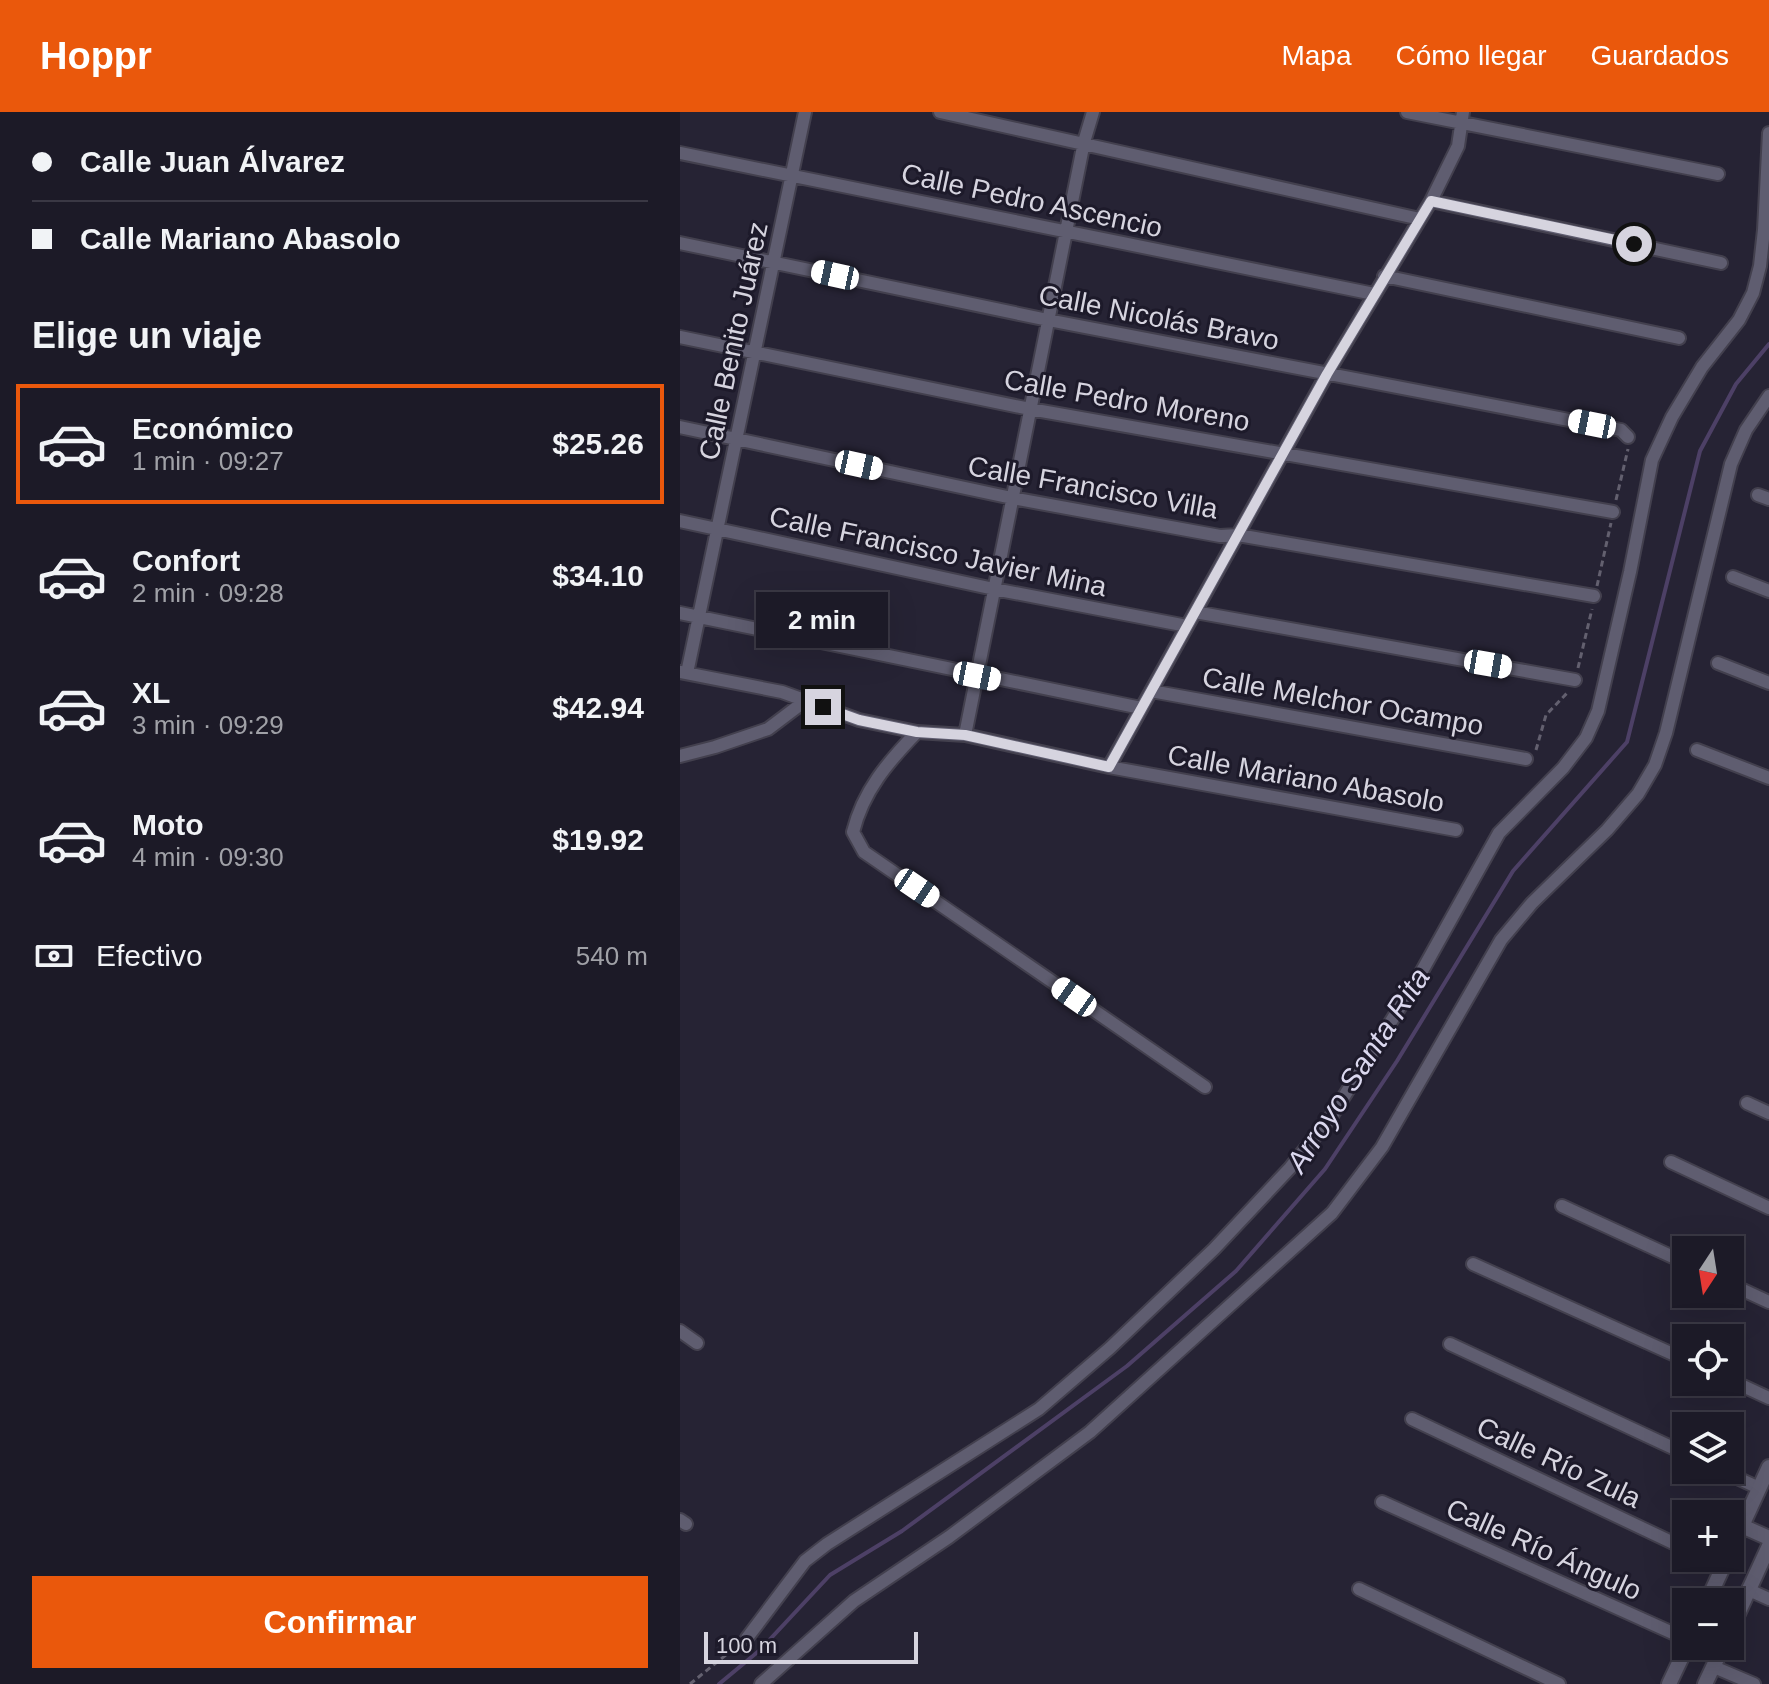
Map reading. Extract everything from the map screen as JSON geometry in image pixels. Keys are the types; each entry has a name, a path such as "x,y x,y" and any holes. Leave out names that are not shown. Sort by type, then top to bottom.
{"street":[{"name":"Calle Benito Juárez","path":"684,672 699,617 805,112"},
{"path":"940,112 1420,219"},
{"path":"965,735 1084,142 1093,112"},
{"path":"1407,112 1462,117 1718,174"},
{"path":"1109,767 1327,374 1431,201 1458,146 1462,117"},
{"path":"747,1638 805,1561 1039,1409 1110,1348 1214,1249 1290,1168 1333,1114 1417,980 1499,833 1563,768 1586,738 1598,711 1652,460 1694,380 1739,320 1753,293 1764,230 1769,133"},
{"name":"Calle Pedro Ascencio","path":"680,153 1374,294"},
{"path":"1431,201 1721,263"},
{"name":"Calle Nicolás Bravo","path":"680,243 1048,320 1621,430 1628,437"},
{"path":"1384,276 1679,338"},
{"name":"Calle Pedro Moreno","path":"680,337 1030,409 1613,512"},
{"path":"761,1684 854,1601 949,1537 1090,1432 1332,1213 1382,1147 1501,940 1532,903 1607,830 1638,794 1655,765 1666,733 1731,464 1746,430 1769,396"},
{"name":"Calle Francisco Villa","path":"680,427 1012,498 1220,536 1238,535 1594,596"},
{"name":"Calle Francisco Javier Mina","path":"680,521 994,589 1187,626"},
{"path":"1733,577 1769,591"},
{"path":"1195,612 1575,680"},
{"path":"680,613 1141,708"},
{"path":"1718,663 1769,683"},
{"name":"Calle Mariano Abasolo","path":"684,672 782,692 859,720 917,732 965,735 1109,767 1456,830"},
{"name":"Calle Melchor Ocampo","path":"1151,691 1526,759"},
{"path":"680,756 768,729 805,701"},
{"path":"917,732 884,767 859,809 853,832 864,852 1205,1087"},
{"path":"1697,750 1769,778"},
{"path":"1747,1103 1769,1113"},
{"path":"1671,1162 1769,1208"},
{"path":"1562,1206 1672,1257"},
{"path":"1473,1264 1672,1354"},
{"path":"1744,1290 1769,1302"},
{"path":"680,1331 697,1343"},
{"path":"1450,1344 1672,1447"},
{"path":"1744,1386 1769,1398"},
{"name":"Calle Río Zula","path":"1412,1419 1672,1542"},
{"path":"1744,1522 1769,1467"},
{"path":"1744,1481 1759,1488"},
{"name":"Calle Río Ángulo","path":"1382,1502 1672,1633"},
{"path":"1744,1527 1769,1538"},
{"path":"1744,1601 1769,1546"},
{"path":"1359,1589 1559,1684"},
{"path":"1749,1590 1769,1599"},
{"path":"1669,1684 1680,1660"},
{"path":"1705,1684 1717,1660"},
{"path":"1714,1667 1754,1684"}],"path":[{"path":"690,1684 747,1638"}],"waterway":[{"name":"Arroyo Santa Rita","path":"719,1684 760,1650 830,1575 902,1531 1127,1366 1236,1271 1325,1169 1397,1061 1513,871 1627,742 1700,451 1736,384 1769,344"}],"route":[{"path":"823,707 859,720 917,732 965,735 1109,767 1327,374 1431,201 1634,244"}]}
